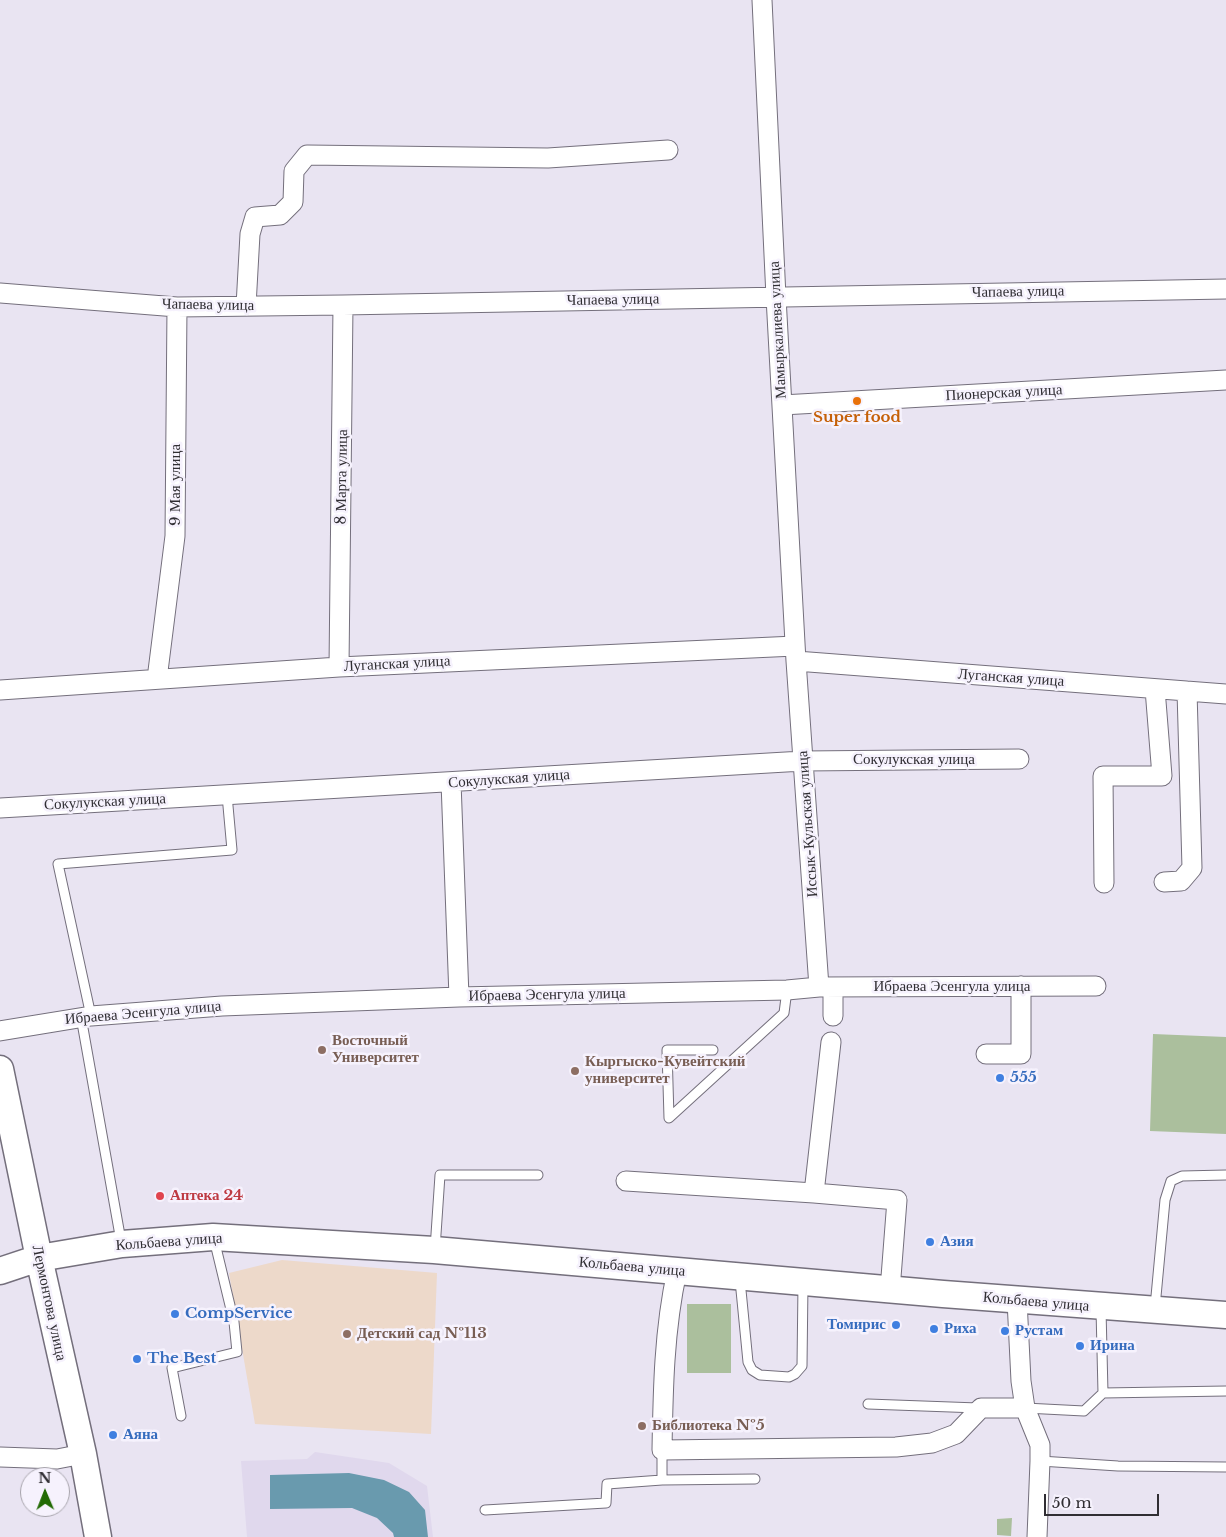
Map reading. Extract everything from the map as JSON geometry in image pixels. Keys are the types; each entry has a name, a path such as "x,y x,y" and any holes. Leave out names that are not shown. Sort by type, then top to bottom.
{"main road":[{"name":"Лермонтова улица","path":"0,1069 39,1258 83,1454 98,1537"},
{"name":"Кольбаева улица","path":"0,1271 39,1258 122,1244 213,1237 434,1250 890,1290 1226,1315"}],"street":[{"name":"Мамыркалиева улица","path":"762,0 796,653"},
{"path":"246,306 250,234 256,217 280,215 293,202 294,171 307,155 548,158 668,150"},
{"name":"Чапаева улица","path":"0,293 178,307 1226,289"},
{"name":"8 Марта улица","path":"340,658 343,305"},
{"name":"9 Мая улица","path":"158,670 176,536 178,307"},
{"name":"Пионерская улица","path":"782,405 1226,380"},
{"name":"Луганская улица","path":"0,690 158,670 340,658 796,653 1155,689 1226,694"},
{"name":"Иссык-Кульская улица","path":"796,653 803,760 826,987 833,1016"},
{"path":"1104,883 1103,776 1162,776 1155,689"},
{"path":"1164,882 1181,881 1192,868 1187,691"},
{"name":"Сокулукская улица","path":"0,808 803,760 1019,759"},
{"path":"451,782 459,998"},
{"path":"986,1054 1021,1054 1021,986"},
{"name":"Ибраева Эсенгула улица","path":"0,1031 86,1016 222,1006 787,990 826,987 1096,986"},
{"path":"814,1193 831,1042"},
{"path":"626,1181 897,1200 890,1290"},
{"path":"677,1271 663,1380 662,1450 862,1448 932,1443 956,1434 981,1408 1025,1408"},
{"path":"1017,1300 1021,1381 1025,1408 1040,1445 1037,1537"},
{"path":"0,1457 57,1460 83,1454"}],"lane":[{"path":"122,1244 86,1016 58,864 232,850 227,795"},
{"path":"713,1050 667,1050 669,1118 784,1013 787,990"},
{"path":"434,1250 440,1175 538,1175"},
{"path":"1155,1310 1165,1200 1171,1181 1182,1176 1226,1175"},
{"path":"181,1416 172,1368 237,1352 234,1322 213,1237"},
{"path":"740,1277 748,1362 752,1370 760,1375 789,1377 795,1374 802,1366 803,1282"},
{"path":"1101,1307 1103,1393"},
{"path":"1025,1408 1084,1411 1103,1393 1226,1391"},
{"path":"868,1404 981,1408"},
{"path":"662,1450 662,1480"},
{"path":"1040,1462 1118,1466 1226,1467"},
{"path":"485,1510 606,1503 607,1484 662,1480 755,1479"}],"shaded area":[{"path":"282,1260 437,1273 431,1434 255,1424 229,1273"},
{"path":"315,1452 389,1463 427,1486 433,1537 247,1537 241,1461 307,1459"}],"green space":[{"path":"1153,1034 1226,1037 1226,1134 1150,1131"},
{"path":"687,1304 731,1304 731,1373 687,1373"},
{"path":"1012,1518 1011,1536 997,1535 997,1519"}],"water":[{"path":"349,1473 384,1480 409,1492 425,1510 428,1537 394,1537 393,1533 377,1518 352,1508 270,1509 270,1475"}],"place":[{"name":"Super food","path":"857,401"},
{"name":"Восточный Университет","path":"322,1050"},
{"name":"Кыргыско-Кувейтский университет","path":"575,1071"},
{"name":"555","path":"1000,1078"},
{"name":"Аптека 24","path":"160,1196"},
{"name":"Азия","path":"930,1242"},
{"name":"CompService","path":"175,1314"},
{"name":"Томирис","path":"896,1325"},
{"name":"Риха","path":"934,1329"},
{"name":"Рустам","path":"1005,1331"},
{"name":"Детский сад №113","path":"347,1334"},
{"name":"Ирина","path":"1080,1346"},
{"name":"The Best","path":"137,1359"},
{"name":"Библиотека №5","path":"642,1426"},
{"name":"Аяна","path":"113,1435"}]}
